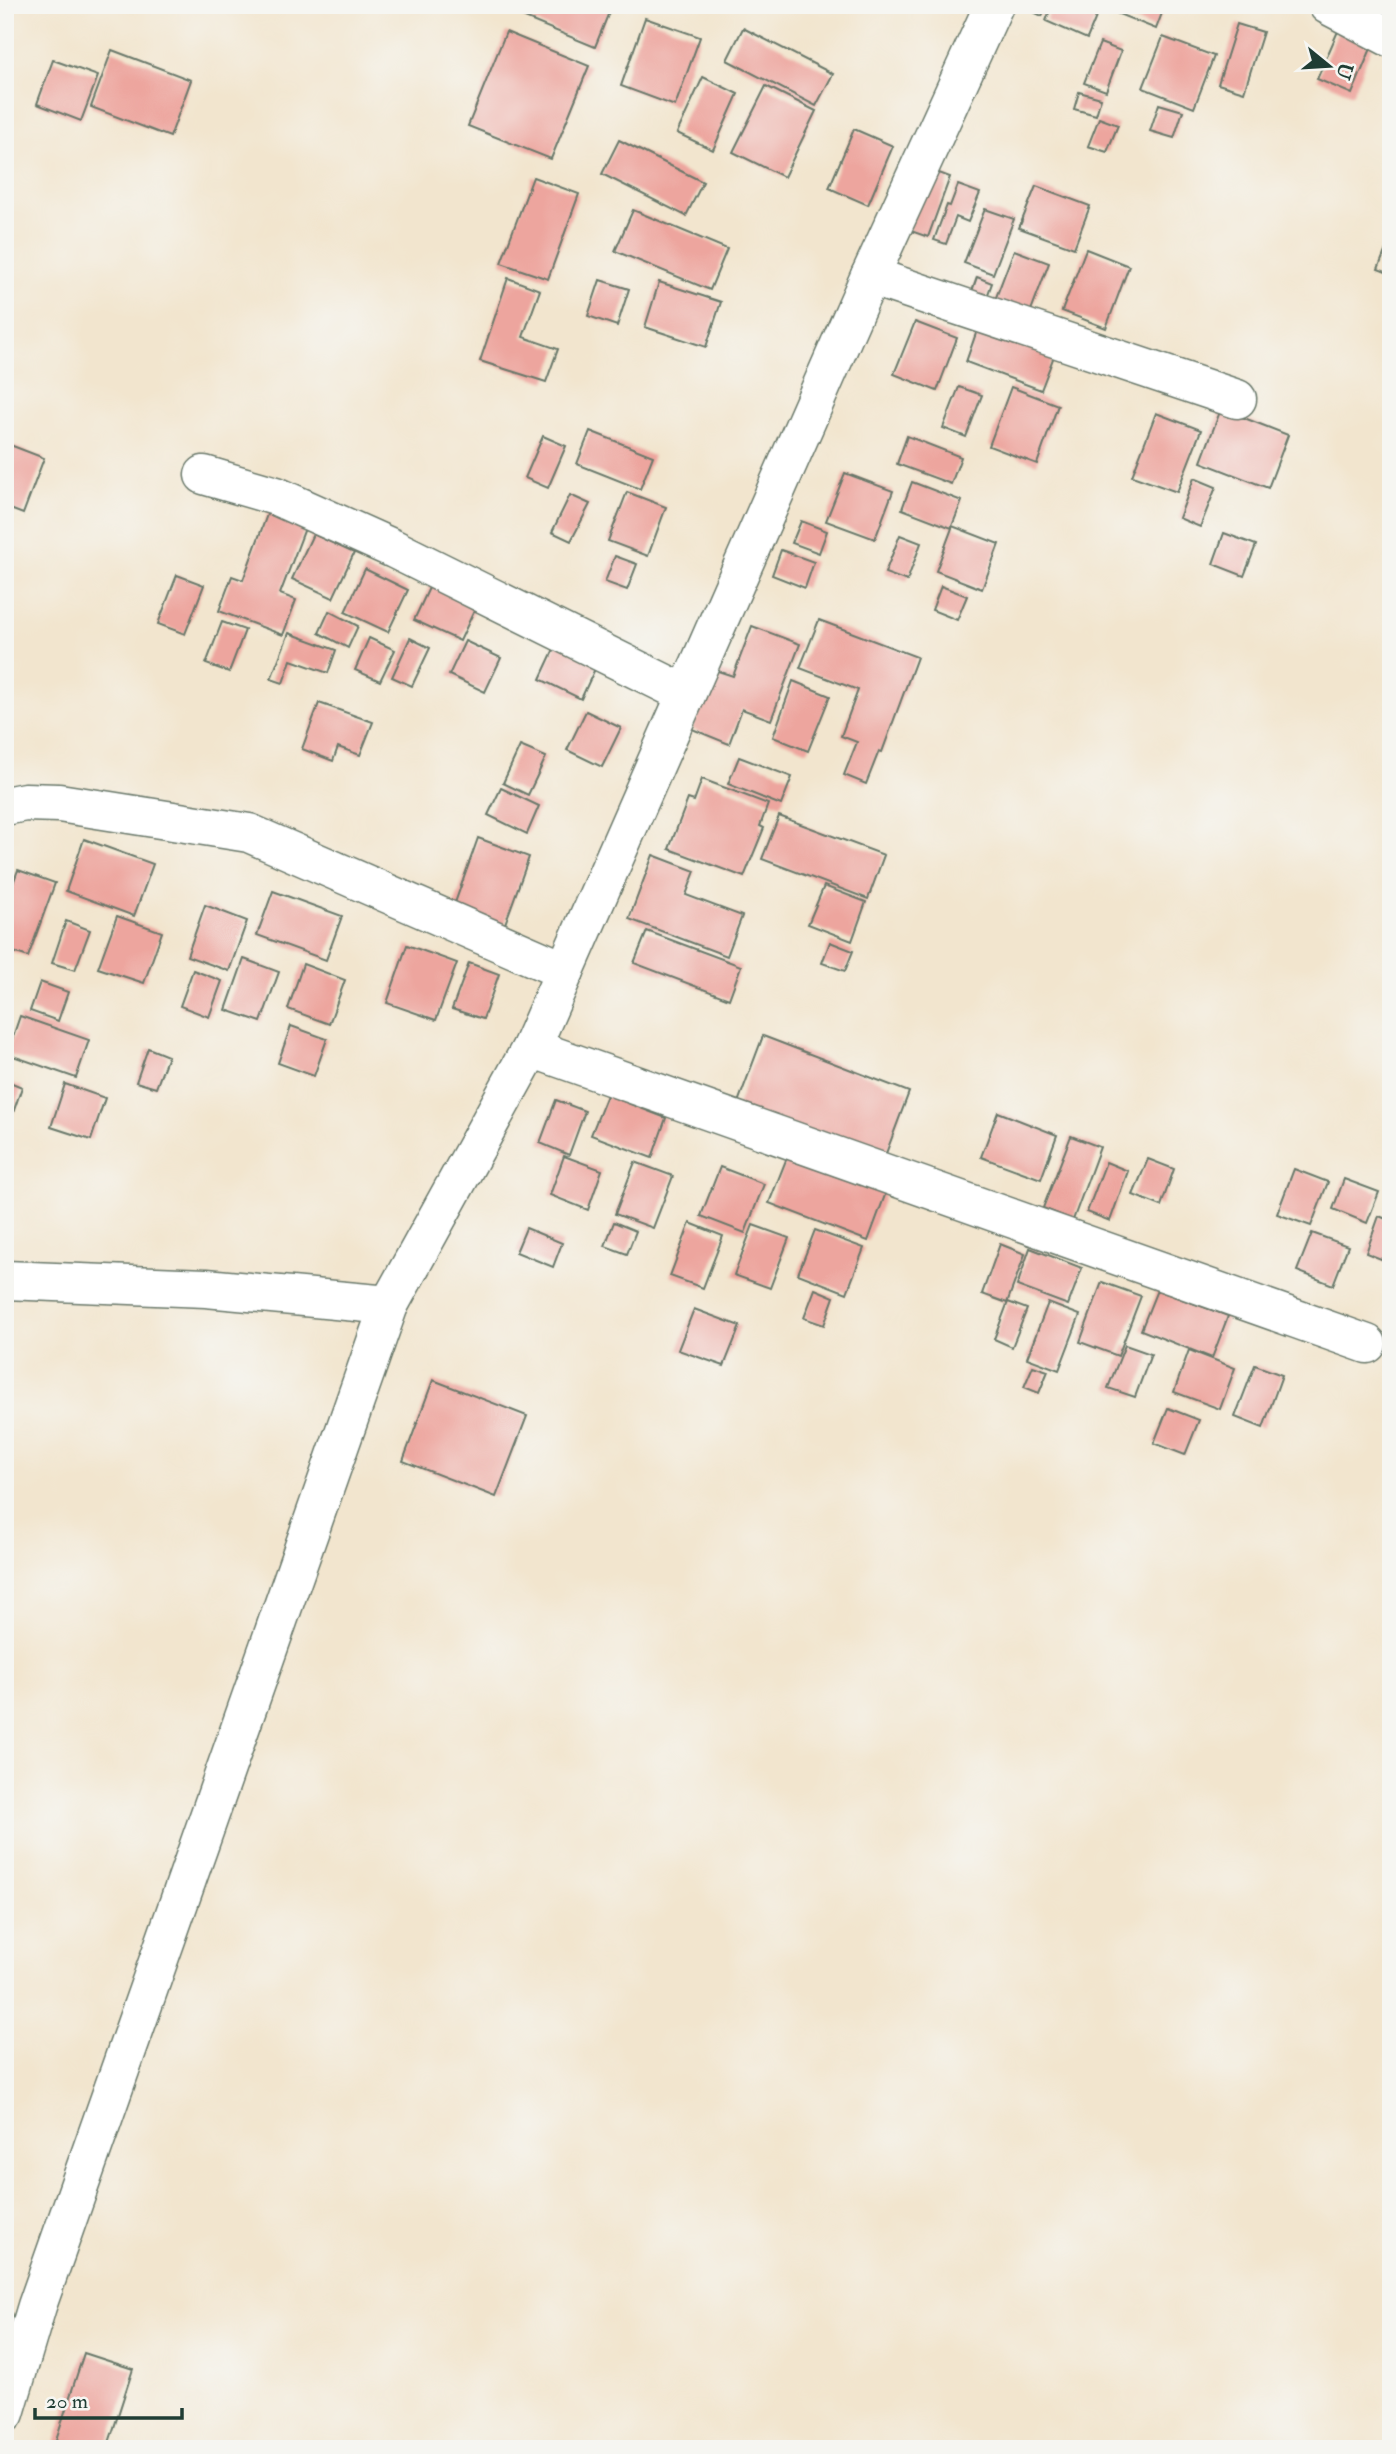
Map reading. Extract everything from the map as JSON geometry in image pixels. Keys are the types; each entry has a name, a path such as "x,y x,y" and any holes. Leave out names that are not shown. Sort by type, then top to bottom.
{"street":[{"path":"5,2413 42,2293 389,1305 531,1048 870,276 994,5"},
{"path":"1328,5 1391,38"},
{"path":"870,276 1237,399"},
{"path":"204,474 276,496 382,544 686,694"},
{"path":"5,806 25,802 59,803 249,833 565,971"},
{"path":"531,1048 1367,1344"},
{"path":"5,1280 206,1287 389,1305"}],"building":[{"path":"519,5 612,5 595,47 515,14"},
{"path":"1018,5 1047,5 1042,16"},
{"path":"1052,5 1101,5 1087,39 1046,21"},
{"path":"1107,5 1165,5 1156,29 1106,9"},
{"path":"645,18 700,37 675,106 621,86"},
{"path":"1237,24 1263,32 1244,92 1218,84"},
{"path":"743,28 833,74 816,106 727,60"},
{"path":"1338,31 1372,46 1352,94 1317,79"},
{"path":"506,32 589,66 551,159 468,126"},
{"path":"1163,37 1214,56 1194,108 1143,88"},
{"path":"1100,43 1121,51 1106,91 1084,83"},
{"path":"112,50 191,80 170,137 91,107"},
{"path":"53,60 98,76 81,121 37,104"},
{"path":"703,77 738,94 713,150 677,133"},
{"path":"766,86 816,111 784,177 733,152"},
{"path":"1079,92 1101,98 1096,115 1074,109"},
{"path":"1159,104 1183,111 1174,138 1150,131"},
{"path":"1099,118 1118,125 1107,152 1088,146"},
{"path":"854,129 893,146 868,205 829,188"},
{"path":"619,140 703,182 686,216 602,174"},
{"path":"931,170 950,177 928,237 908,230"},
{"path":"533,177 579,194 548,279 501,263"},
{"path":"958,185 980,193 968,222 956,217 946,244 934,240"},
{"path":"1036,186 1090,206 1074,248 1019,228"},
{"path":"985,209 1014,219 993,274 964,263"},
{"path":"633,210 727,249 710,290 615,251"},
{"path":"1391,237 1391,274 1378,269"},
{"path":"1086,249 1129,266 1106,328 1062,311"},
{"path":"1014,250 1049,263 1027,321 992,308"},
{"path":"977,277 992,283 984,305 969,300"},
{"path":"508,278 540,290 523,337 558,349 546,382 480,361"},
{"path":"600,280 629,289 617,326 588,316"},
{"path":"659,282 721,302 706,347 645,327"},
{"path":"981,319 1057,348 1041,390 966,362"},
{"path":"915,322 957,338 937,391 894,374"},
{"path":"959,387 982,395 966,437 943,428"},
{"path":"1011,387 1058,405 1037,464 989,446"},
{"path":"1221,409 1288,435 1268,488 1201,462"},
{"path":"1156,413 1201,430 1177,492 1132,476"},
{"path":"590,431 653,456 640,489 577,464"},
{"path":"543,436 566,446 548,488 525,478"},
{"path":"907,436 961,457 951,484 897,464"},
{"path":"5,443 44,458 23,514 5,507"},
{"path":"845,473 893,491 875,539 826,521"},
{"path":"1194,478 1216,487 1200,527 1179,518"},
{"path":"912,482 962,501 952,526 999,544 982,589 936,571 952,528 902,509"},
{"path":"627,492 666,507 648,556 608,541"},
{"path":"570,495 590,504 571,541 552,532"},
{"path":"272,501 310,515 280,594 296,600 283,635 219,611 232,576 243,580"},
{"path":"801,521 827,531 819,553 792,543"},
{"path":"1224,533 1256,545 1244,576 1213,564"},
{"path":"313,534 354,553 333,598 292,579"},
{"path":"900,535 921,543 907,581 885,573"},
{"path":"781,550 814,562 805,588 772,575"},
{"path":"615,556 637,564 627,590 605,582"},
{"path":"365,569 408,590 388,632 345,612"},
{"path":"177,575 204,585 185,634 158,624"},
{"path":"434,577 480,598 460,641 414,620"},
{"path":"941,586 967,596 957,620 932,610"},
{"path":"329,611 358,626 348,648 319,633"},
{"path":"819,620 917,657 882,752 879,751 866,784 844,775 857,742 841,736 858,690 800,668"},
{"path":"222,622 245,630 229,672 206,664"},
{"path":"752,626 800,644 771,720 742,709 729,744 692,729 715,670 733,676"},
{"path":"289,633 336,650 328,673 291,660 283,683 271,679"},
{"path":"369,638 395,650 380,681 355,670"},
{"path":"410,638 430,648 412,686 392,677"},
{"path":"559,638 600,658 581,699 540,679"},
{"path":"465,641 501,658 485,692 449,675"},
{"path":"793,681 830,696 808,751 773,737"},
{"path":"319,703 373,722 360,755 338,747 333,761 302,749"},
{"path":"586,711 621,728 602,767 567,750"},
{"path":"520,746 546,757 528,795 503,783"},
{"path":"739,757 792,777 781,805 728,784"},
{"path":"702,779 768,804 760,826 764,828 744,877 669,849 688,799 694,801"},
{"path":"501,788 539,806 527,834 488,815"},
{"path":"779,816 884,855 868,899 762,859"},
{"path":"478,838 529,857 501,935 450,917"},
{"path":"84,839 153,864 134,916 66,891"},
{"path":"653,855 695,871 686,895 742,916 727,956 629,919"},
{"path":"18,870 55,883 28,957 5,949 5,905"},
{"path":"824,886 866,902 852,941 808,924"},
{"path":"273,891 342,916 326,960 257,935"},
{"path":"205,905 247,921 229,971 187,956"},
{"path":"117,916 162,932 144,983 98,968"},
{"path":"66,921 90,930 75,970 52,963"},
{"path":"647,931 741,966 729,999 634,963"},
{"path":"830,942 853,951 845,971 822,963"},
{"path":"407,945 457,963 436,1020 387,1003"},
{"path":"244,959 279,972 261,1022 226,1010"},
{"path":"469,963 499,974 483,1019 452,1009"},
{"path":"303,964 345,980 329,1024 288,1009"},
{"path":"193,970 222,981 209,1017 180,1006"},
{"path":"40,982 68,992 58,1021 30,1011"},
{"path":"20,1016 89,1040 76,1078 7,1054"},
{"path":"291,1026 327,1039 314,1076 278,1063"},
{"path":"763,1036 909,1092 882,1164 736,1108"},
{"path":"148,1048 168,1056 156,1088 136,1082"},
{"path":"5,1080 22,1087 6,1133 5,1133"},
{"path":"65,1084 105,1098 91,1140 51,1127"},
{"path":"607,1095 666,1118 652,1158 591,1135"},
{"path":"556,1100 585,1111 569,1155 540,1143"},
{"path":"998,1112 1057,1135 1041,1179 981,1157"},
{"path":"1071,1136 1100,1147 1073,1220 1043,1208"},
{"path":"790,1150 888,1187 868,1241 769,1203"},
{"path":"564,1156 602,1170 588,1210 550,1195"},
{"path":"1148,1159 1174,1169 1161,1206 1133,1195"},
{"path":"635,1162 673,1176 653,1228 615,1214"},
{"path":"1106,1162 1128,1171 1110,1221 1087,1212"},
{"path":"720,1167 764,1184 745,1233 701,1216"},
{"path":"1294,1169 1328,1182 1311,1226 1277,1214"},
{"path":"1344,1179 1379,1192 1367,1223 1333,1209"},
{"path":"1379,1216 1391,1221 1391,1263 1366,1253"},
{"path":"614,1222 636,1231 627,1254 605,1246"},
{"path":"690,1223 723,1236 703,1288 670,1276"},
{"path":"753,1225 789,1238 770,1288 734,1275"},
{"path":"526,1228 562,1243 553,1267 516,1252"},
{"path":"815,1230 864,1248 847,1293 798,1274"},
{"path":"1312,1233 1348,1246 1333,1285 1297,1271"},
{"path":"1000,1244 1025,1254 1007,1303 982,1294"},
{"path":"1030,1248 1082,1268 1068,1305 1017,1286"},
{"path":"1102,1282 1141,1296 1118,1356 1080,1342"},
{"path":"815,1289 834,1297 824,1325 804,1318"},
{"path":"1157,1290 1228,1316 1212,1358 1141,1330"},
{"path":"1008,1302 1027,1309 1012,1347 994,1339"},
{"path":"1048,1303 1080,1315 1059,1370 1027,1358"},
{"path":"694,1309 740,1326 724,1366 678,1350"},
{"path":"1125,1345 1151,1354 1135,1397 1108,1388"},
{"path":"1189,1350 1235,1368 1220,1409 1174,1392"},
{"path":"1255,1365 1282,1375 1263,1428 1235,1417"},
{"path":"1033,1366 1048,1371 1039,1393 1024,1387"},
{"path":"433,1380 527,1416 496,1497 403,1461"},
{"path":"1168,1408 1199,1420 1185,1455 1154,1443"},
{"path":"84,2353 133,2369 107,2449 53,2449"}]}
